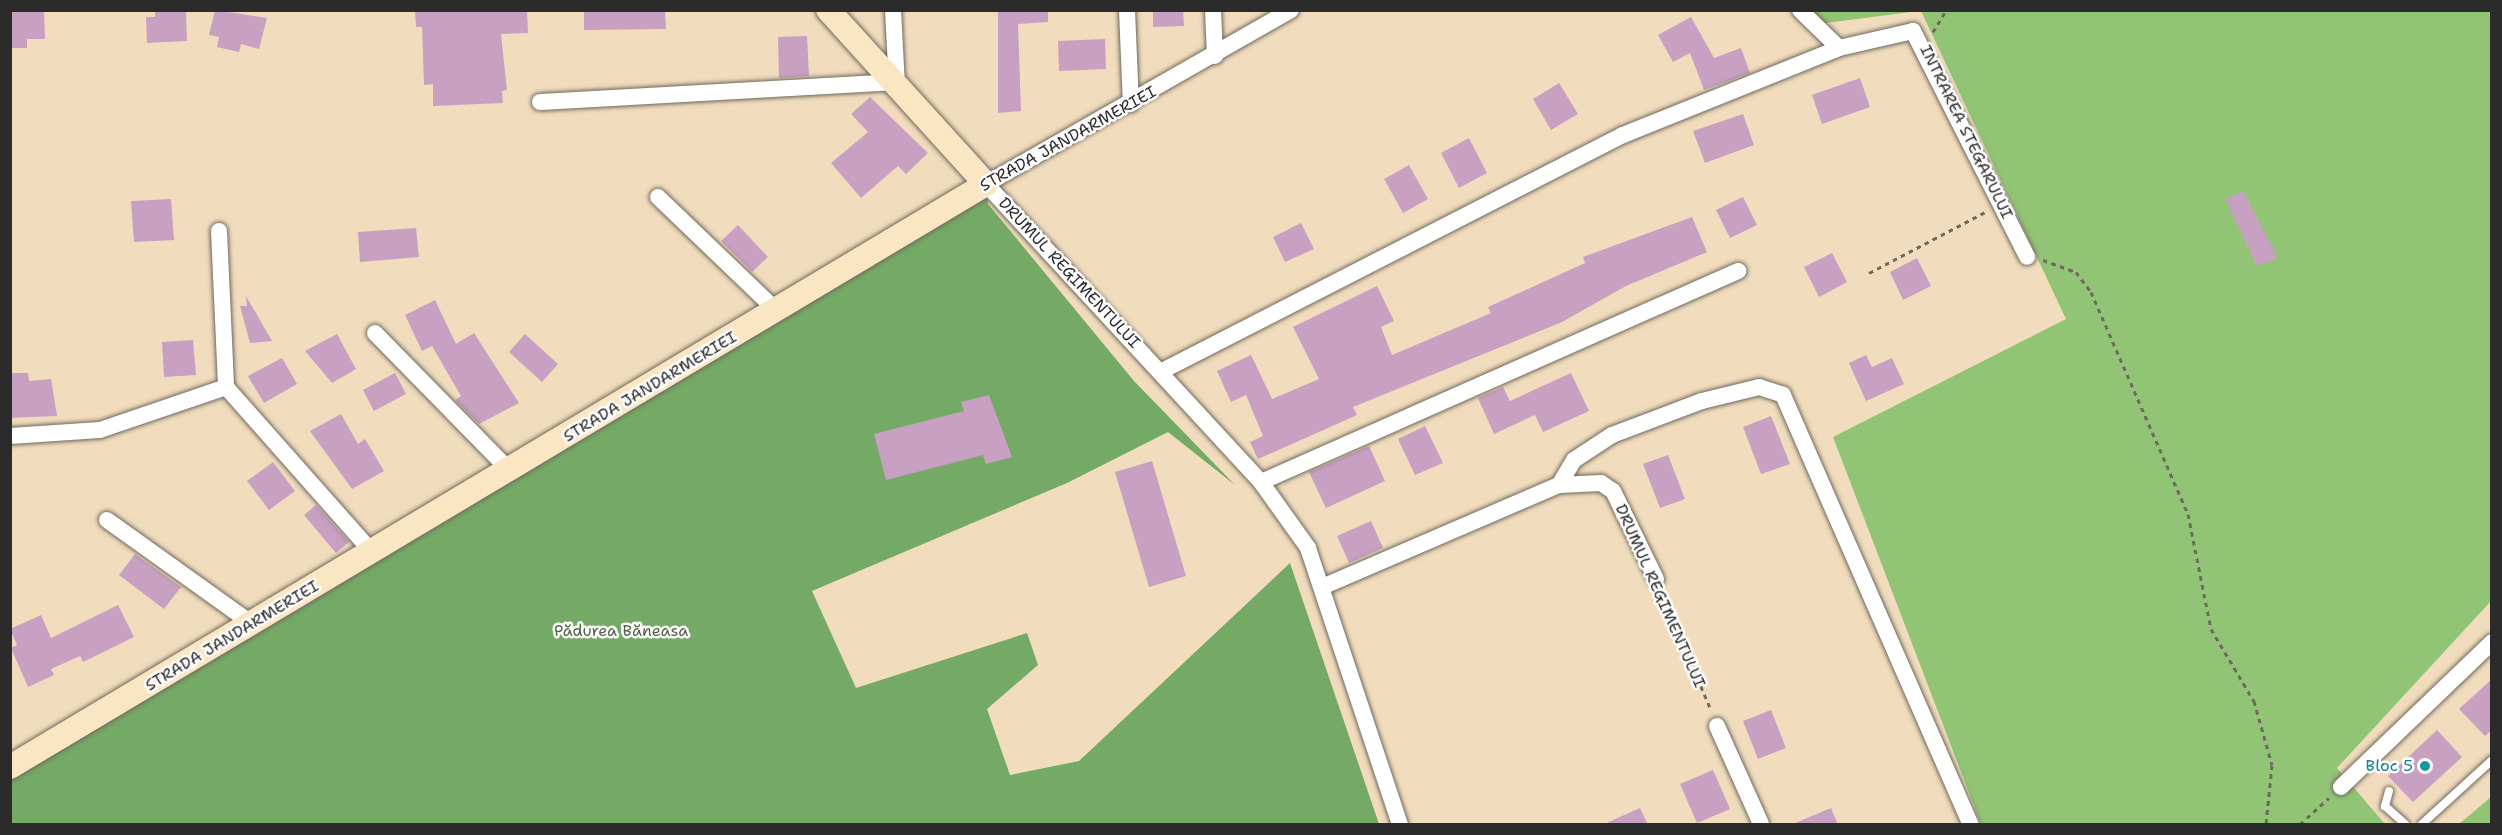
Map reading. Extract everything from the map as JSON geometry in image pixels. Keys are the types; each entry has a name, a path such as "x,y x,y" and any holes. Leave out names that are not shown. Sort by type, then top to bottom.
{"street":[{"name":"DRUMUL REGIMENTULUI","path":"828,10 986,184 1162,371 1261,482 1308,548 1400,825"},
{"path":"540,102 895,84 893,10"},
{"path":"1127,10 1131,104"},
{"path":"1213,10 1215,56"},
{"name":"STRADA JANDARMERIEI","path":"10,767 510,471 986,184 1131,104 1291,10"},
{"path":"1162,371 1623,135 1839,48 1800,10"},
{"name":"INTRAREA STEGARULUI","path":"1839,48 1903,29 1924,44 2027,257"},
{"path":"658,197 777,311"},
{"path":"219,231 226,387 373,552"},
{"path":"1261,482 1738,271"},
{"path":"375,333 510,471"},
{"path":"10,436 100,430 226,387"},
{"path":"1559,485 1574,460 1612,435 1702,400 1759,387 1783,395 1970,825"},
{"name":"DRUMUL REGIMENTULUI","path":"1322,587 1559,485 1601,483 1613,491 1656,579"},
{"path":"107,520 252,624"},
{"path":"2341,787 2492,642"},
{"path":"1717,726 1761,825"}],"lane":[{"path":"2422,825 2492,760"},
{"path":"2389,791 2385,806 2405,825"}],"path":[{"path":"1924,44 1946,10"},
{"path":"1869,273 2000,204"},
{"path":"2027,257 2068,267 2091,292 2188,514 2211,629 2254,701 2272,765 2266,825"},
{"name":"DRUMUL REGIMENTULUI","path":"1656,579 1717,726"},
{"path":"2300,825 2341,787"}],"green space":[{"path":"1808,11 1919,11 1818,24"},
{"path":"1921,11 2491,11 2491,601 2337,768 2385,824 1981,824 1833,437 2066,319"},
{"name":"Pădurea Băneasa","path":"986,184 988,204 1134,381 1235,485 1168,432 1067,483 812,591 856,688 1027,633 1038,665 987,709 1010,775 1079,761 1290,563 1379,824 11,824 10,767"},
{"path":"2491,797 2491,824 2459,824"}],"building":[{"path":"10,10 44,10 45,39 27,39 27,48 10,48"},
{"path":"155,10 186,11 187,41 147,43 146,17 155,17"},
{"path":"215,10 267,18 259,49 241,44 239,52 217,47 219,37 209,35"},
{"path":"415,10 527,10 528,33 501,34 507,90 502,91 503,103 433,106 433,84 424,85 422,27 416,27"},
{"path":"584,10 665,10 666,29 584,30"},
{"path":"998,10 1048,10 1048,22 1018,24 1021,111 998,113"},
{"path":"1153,10 1183,10 1184,26 1153,27"},
{"path":"1691,17 1714,58 1741,48 1750,73 1704,90 1690,53 1673,62 1658,35"},
{"path":"807,36 809,76 779,78 778,37"},
{"path":"1105,39 1106,69 1059,71 1058,41"},
{"path":"1860,78 1870,107 1822,124 1812,95"},
{"path":"1559,83 1578,114 1551,130 1533,99"},
{"path":"870,97 928,153 906,174 898,166 861,198 831,163 868,132 851,114"},
{"path":"1743,114 1754,145 1705,163 1693,131"},
{"path":"1469,138 1487,173 1459,188 1441,153"},
{"path":"1409,165 1428,199 1403,213 1384,179"},
{"path":"2243,191 2278,258 2257,266 2225,199"},
{"path":"1743,197 1757,225 1730,238 1716,210"},
{"path":"171,199 174,240 134,242 131,201"},
{"path":"1692,217 1707,252 1626,286 1562,322 1353,407 1357,415 1258,459 1250,442 1263,436 1246,395 1231,402 1217,371 1251,355 1272,399 1319,379 1293,327 1377,286 1394,321 1381,327 1392,355 1491,313 1488,307 1585,263 1583,257"},
{"path":"1301,223 1314,249 1285,262 1273,237"},
{"path":"738,225 768,257 752,272 721,241"},
{"path":"416,228 419,257 360,262 358,232"},
{"path":"1832,253 1847,282 1819,297 1804,267"},
{"path":"1917,258 1931,286 1903,300 1890,272"},
{"path":"246,296 272,341 250,343 240,306 247,306"},
{"path":"435,300 456,344 474,333 519,403 479,424 455,400 461,396 432,346 422,351 405,315"},
{"path":"337,334 356,369 332,383 305,351"},
{"path":"525,334 558,364 542,382 509,352"},
{"path":"193,340 196,375 164,377 162,342"},
{"path":"1866,355 1872,367 1892,358 1904,384 1866,401 1849,363"},
{"path":"282,358 297,384 264,403 248,376"},
{"path":"10,373 28,373 29,381 51,379 57,416 10,418"},
{"path":"395,373 406,394 374,411 363,390"},
{"path":"1571,373 1589,411 1543,432 1535,415 1494,434 1478,398 1503,387 1510,401"},
{"path":"989,395 1012,457 986,464 983,455 886,480 874,434 964,411 961,402"},
{"path":"341,414 358,444 365,439 384,471 352,489 310,431"},
{"path":"1771,416 1790,464 1761,474 1743,427"},
{"path":"1425,426 1443,463 1415,475 1398,439"},
{"path":"1369,446 1385,481 1326,508 1309,472"},
{"path":"1668,455 1685,499 1660,508 1643,464"},
{"path":"1152,461 1186,576 1149,587 1115,472"},
{"path":"273,462 295,491 269,510 247,481"},
{"path":"316,505 349,542 336,553 304,515"},
{"path":"1371,521 1383,548 1349,563 1337,536"},
{"path":"135,554 181,587 164,609 119,575"},
{"path":"118,605 134,637 83,662 80,656 51,669 54,675 28,687 11,648 17,645 10,629 41,615 51,638"},
{"path":"2492,679 2492,730 2485,736 2459,709"},
{"path":"1771,710 1786,748 1758,759 1743,721"},
{"name":"Bloc 5","path":"2437,730 2462,757 2413,802 2388,776"},
{"path":"1713,770 1730,809 1697,823 1680,784"},
{"path":"1640,808 1648,825 1602,825"},
{"path":"1831,808 1838,825 1793,825 1793,824"}],"place":[{"name":"Bloc 5","path":"2425,766"}]}
